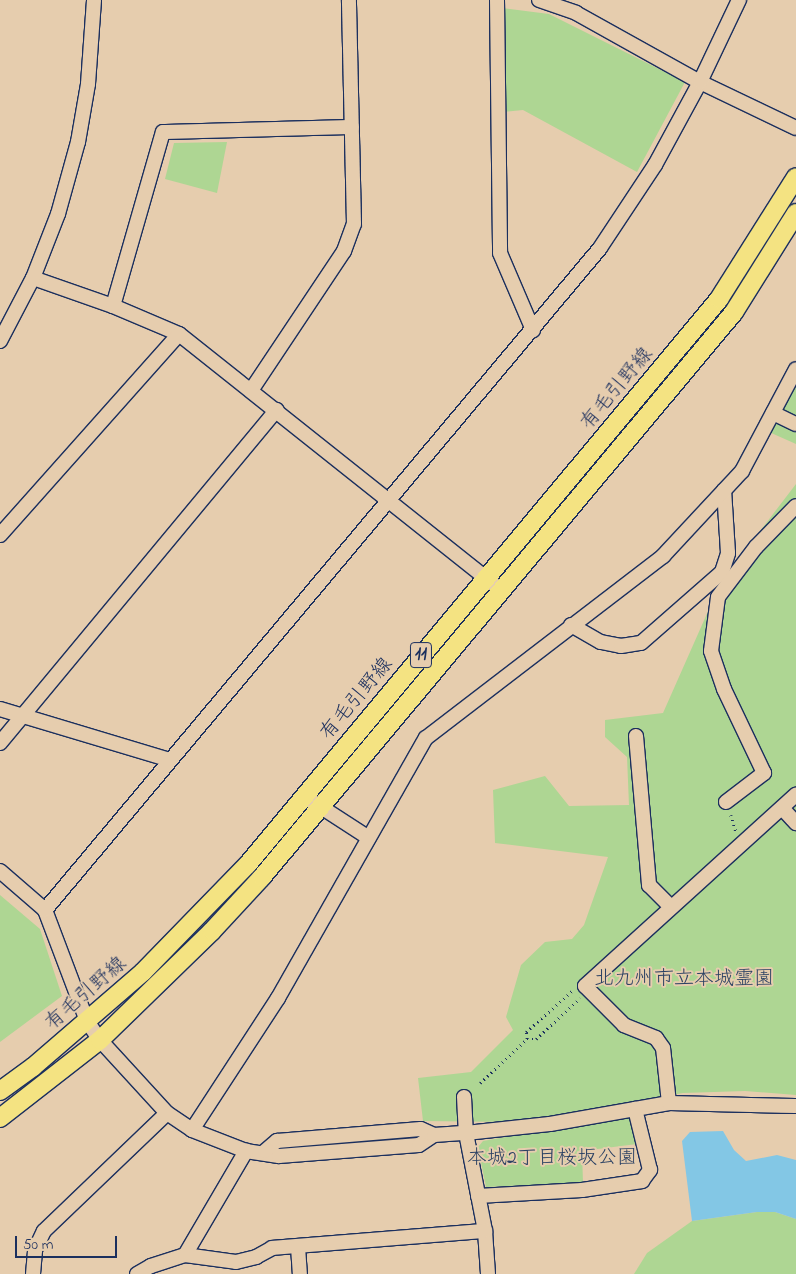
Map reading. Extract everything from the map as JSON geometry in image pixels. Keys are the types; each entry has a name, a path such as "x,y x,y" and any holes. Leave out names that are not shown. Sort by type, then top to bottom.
{"main road":[{"name":"有毛引野線","path":"0,1091 87,1021 196,921 304,796 719,299 796,177"},
{"name":"有毛引野線","path":"0,1118 100,1040 212,931 320,809 734,312 796,213"}],"street":[{"path":"0,340 32,278 58,214 78,142 88,84 94,0"},
{"path":"252,389 344,251 354,224 349,0"},
{"path":"497,0 500,253 533,330"},
{"path":"540,0 576,13 700,82 796,128"},
{"path":"45,910 600,248 655,165 700,82 739,0"},
{"path":"113,306 163,132 352,127"},
{"path":"32,278 113,306 180,334 252,389 388,501 502,590"},
{"path":"0,535 180,334"},
{"path":"192,1130 278,998 426,738 663,556 742,471 796,371"},
{"path":"0,743 276,410"},
{"path":"772,413 796,424"},
{"path":"571,625 601,642 621,646 641,643 722,572 728,553 724,490"},
{"path":"726,802 764,772 724,689 711,651 718,597 756,547 796,506"},
{"path":"0,709 24,714 170,760"},
{"path":"636,736 649,885 670,906"},
{"path":"669,1103 663,1048 656,1038 624,1025 585,986 670,906 741,846 796,795"},
{"path":"304,796 320,809 369,838"},
{"path":"782,808 796,823"},
{"path":"0,871 45,910 87,1021 100,1040 167,1113 192,1130 246,1151 265,1151 277,1141 421,1129 434,1135 550,1124 669,1103 796,1106"},
{"path":"464,1097 466,1133 484,1231 488,1274"},
{"path":"478,1196 582,1190 642,1181 650,1170 635,1109"},
{"path":"33,1274 35,1250 44,1231 167,1113"},
{"path":"185,1255 246,1151"},
{"path":"137,1274 151,1266 185,1255 236,1262 256,1257 272,1248 484,1231"},
{"path":"298,1247 300,1274"}],"path":[{"path":"726,802 741,846"},
{"path":"480,1083 527,1039 536,1039 580,999 580,990 574,989 526,1032 527,1039"}],"green space":[{"path":"502,8 549,14 685,82 637,172 523,110 503,112"},
{"path":"227,142 217,193 165,179 174,143"},
{"path":"796,379 796,444 769,432"},
{"name":"北九州市立本城霊園","path":"796,484 796,1095 745,1091 683,1093 521,1122 423,1121 418,1078 471,1072 513,1030 506,1017 521,965 545,942 572,939 584,925 608,857 495,843 493,790 545,776 569,806 629,805 627,757 605,737 605,720 663,713 721,582"},
{"path":"0,895 40,929 62,996 0,1042"},
{"name":"本城2丁目桜坂公園","path":"627,1116 631,1119 637,1144 582,1151 583,1183 486,1187 478,1147 483,1141"},
{"path":"757,1212 775,1212 796,1219 796,1274 634,1274 647,1253 692,1221"}],"water":[{"path":"723,1131 734,1150 746,1161 777,1155 796,1160 796,1219 775,1212 757,1212 692,1221 682,1141 690,1132"}]}
